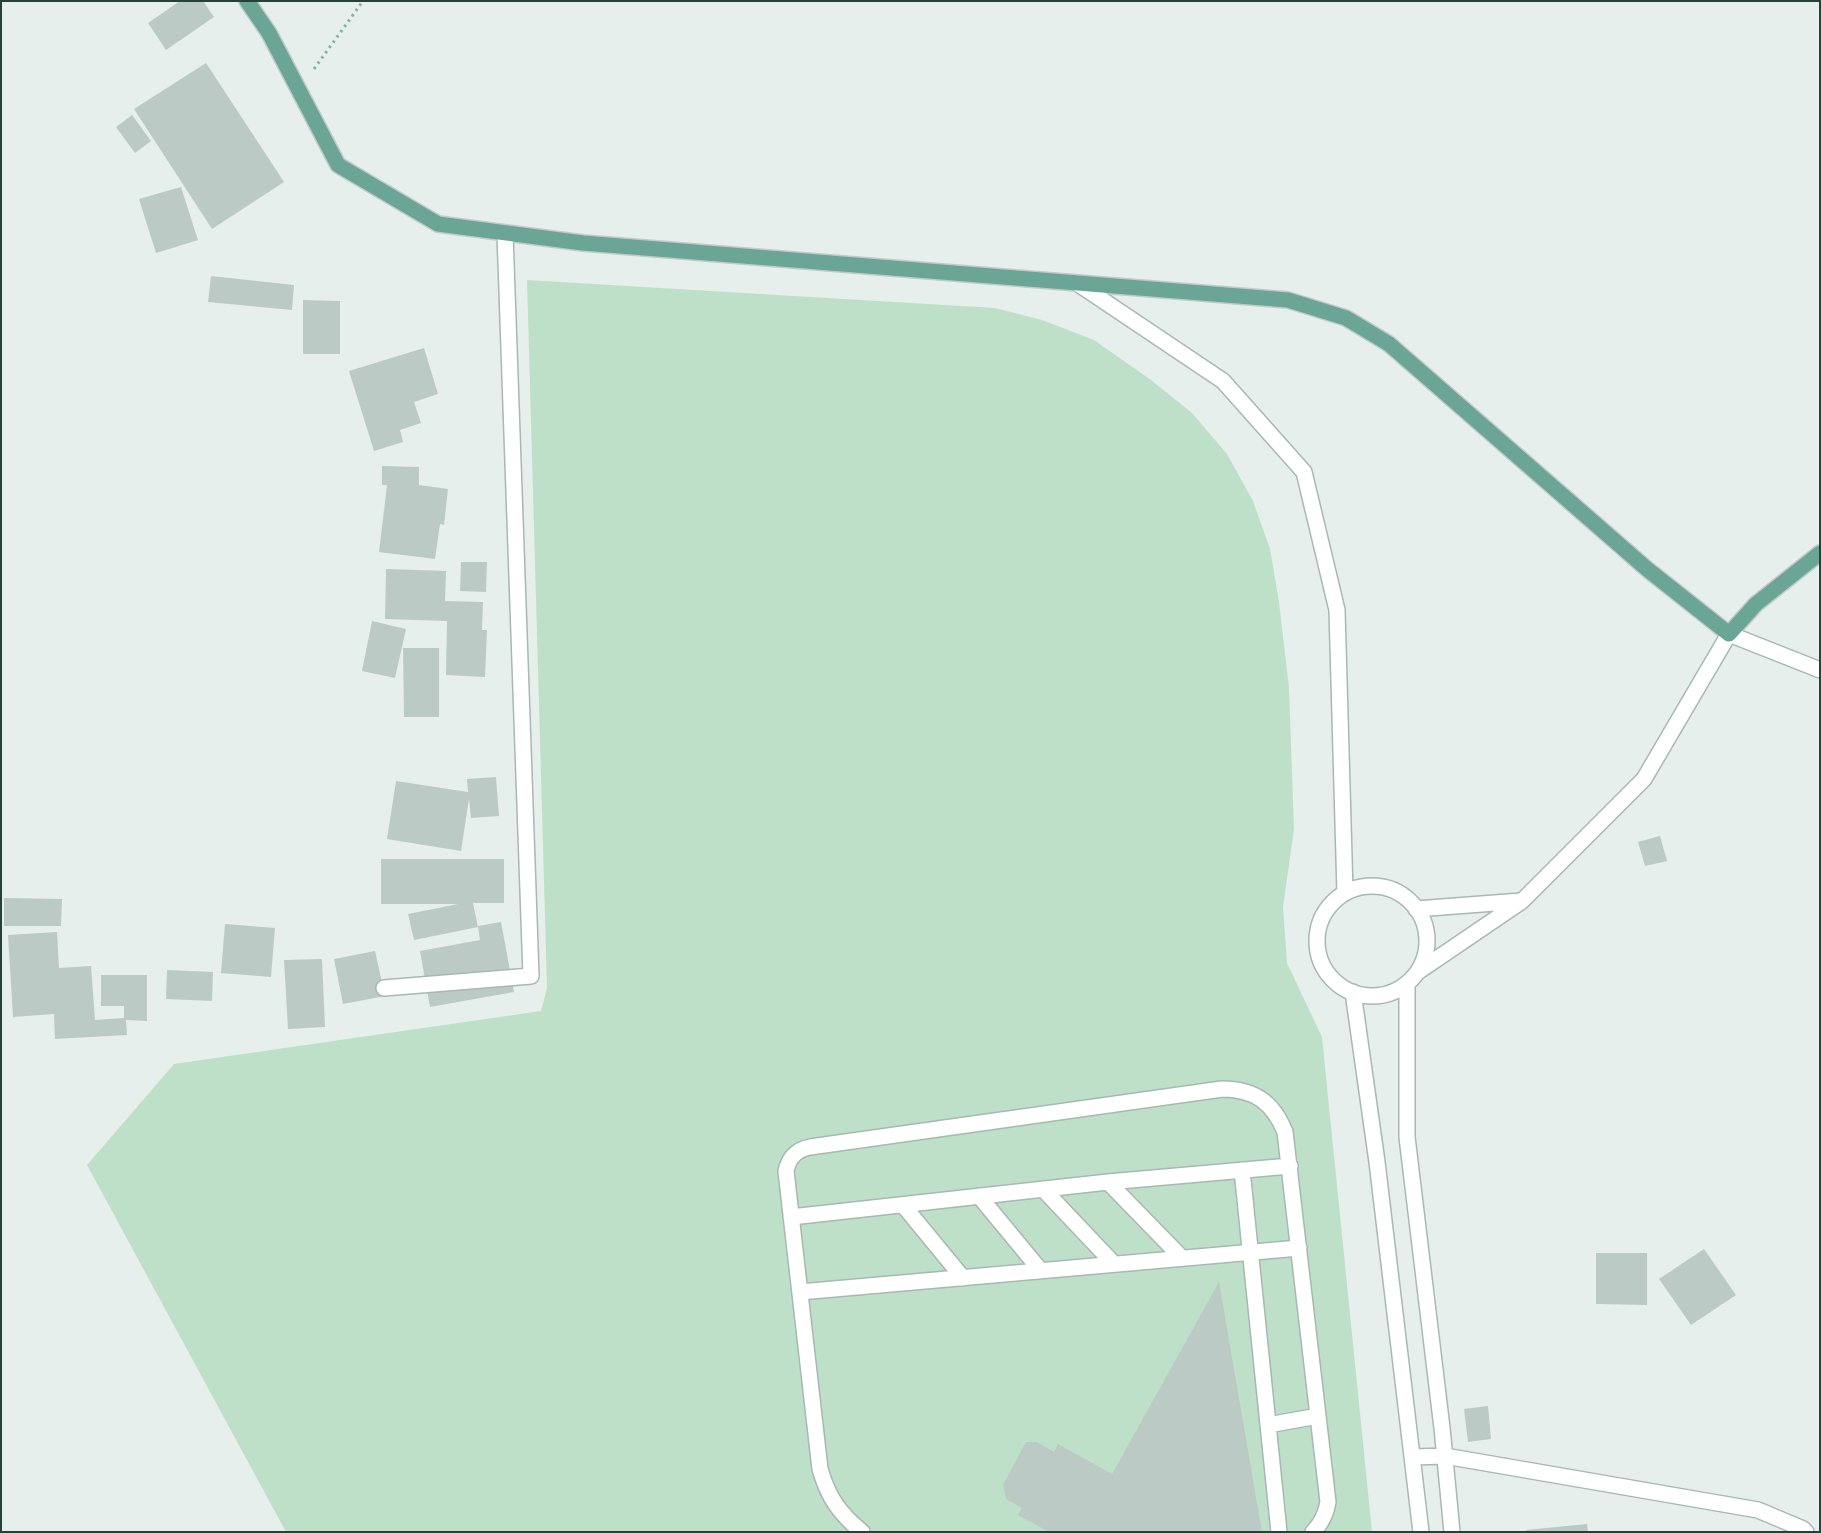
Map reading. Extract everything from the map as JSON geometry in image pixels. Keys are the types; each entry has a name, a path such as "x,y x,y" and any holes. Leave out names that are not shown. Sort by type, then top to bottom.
{"main road":[{"path":"247,1 269,32 338,165 438,224 583,243 1288,300 1346,318 1389,344 1647,570 1729,634 1756,604 1820,553"}],"street":[{"path":"384,988 531,976 505,234"},
{"path":"1077,283 1223,381 1304,472 1337,610 1345,893"},
{"path":"1420,971 1426,953 1428,934 1422,916 1410,901 1396,891 1379,887 1362,887 1345,893 1331,904 1322,919 1317,936 1318,953 1325,970 1337,983 1353,992 1371,996 1390,993 1407,984 1420,971 1522,900 1644,779 1729,634 1820,670"},
{"path":"1416,909 1522,900"},
{"path":"1407,984 1407,1137 1445,1456 1452,1532"},
{"path":"1353,992 1377,1162 1421,1532"},
{"path":"862,1532 836,1507 826,1489 820,1469 786,1171 788,1162 801,1149 1222,1089 1237,1089 1251,1093 1264,1100 1273,1109 1285,1132 1328,1502 1326,1514 1313,1532"},
{"path":"791,1217 1108,1182 1290,1166"},
{"path":"1242,1170 1279,1532"},
{"path":"1108,1182 1182,1258"},
{"path":"1043,1189 1114,1264"},
{"path":"979,1196 1041,1271"},
{"path":"903,1205 963,1278"},
{"path":"800,1292 1299,1248"},
{"path":"1268,1425 1318,1416"},
{"path":"1412,1457 1445,1456 1758,1510 1806,1532"}],"path":[{"path":"299,89 364,1"}],"green space":[{"path":"527,280 995,308 1042,320 1094,340 1151,380 1192,413 1227,454 1253,501 1270,549 1279,602 1289,688 1294,829 1283,907 1287,963 1322,1037 1372,1532 286,1532 87,1165 174,1064 541,1011 547,988"}],"building":[{"path":"180,1 203,1 214,17 166,50 148,23"},
{"path":"206,63 284,182 212,229 134,109"},
{"path":"132,115 151,141 135,153 116,127"},
{"path":"181,187 198,240 156,253 139,199"},
{"path":"211,276 294,285 292,310 208,302"},
{"path":"303,300 340,301 340,354 303,354"},
{"path":"424,348 438,394 414,402 421,423 400,430 403,442 374,451 349,371"},
{"path":"382,466 419,467 419,485 448,489 444,525 440,524 435,559 379,552 387,485 382,485"},
{"path":"461,562 487,562 486,592 460,591"},
{"path":"386,569 446,571 445,601 483,602 482,630 487,630 485,677 446,675 447,621 385,619"},
{"path":"372,621 406,629 395,678 362,671"},
{"path":"403,648 439,648 439,717 404,717"},
{"path":"496,777 499,816 471,818 469,799 461,851 387,839 396,781 468,792 467,779"},
{"path":"1660,836 1667,861 1645,866 1638,842"},
{"path":"381,859 504,859 504,903 473,903 478,927 414,940 408,914 458,904 381,904"},
{"path":"4,898 62,899 61,926 4,926"},
{"path":"501,922 514,992 430,1007 420,951 480,940 478,926"},
{"path":"225,924 275,928 271,977 221,973"},
{"path":"57,932 59,968 91,966 95,1020 124,1018 124,1006 101,1006 101,975 147,975 147,1021 126,1020 127,1035 55,1039 54,1014 13,1017 8,935"},
{"path":"375,951 385,996 343,1004 334,959"},
{"path":"322,959 325,1027 288,1029 284,960"},
{"path":"167,970 213,972 212,1001 166,999"},
{"path":"1704,1249 1736,1295 1691,1325 1659,1279"},
{"path":"1596,1253 1647,1253 1647,1305 1596,1304"},
{"path":"1219,1282 1262,1532 1049,1532 1018,1515 1022,1508 1006,1499 1003,1485 1026,1442 1037,1442 1054,1452 1058,1444 1112,1474"},
{"path":"1488,1406 1491,1439 1468,1442 1464,1409"},
{"path":"1587,1524 1588,1532 1526,1532 1526,1530"}]}
